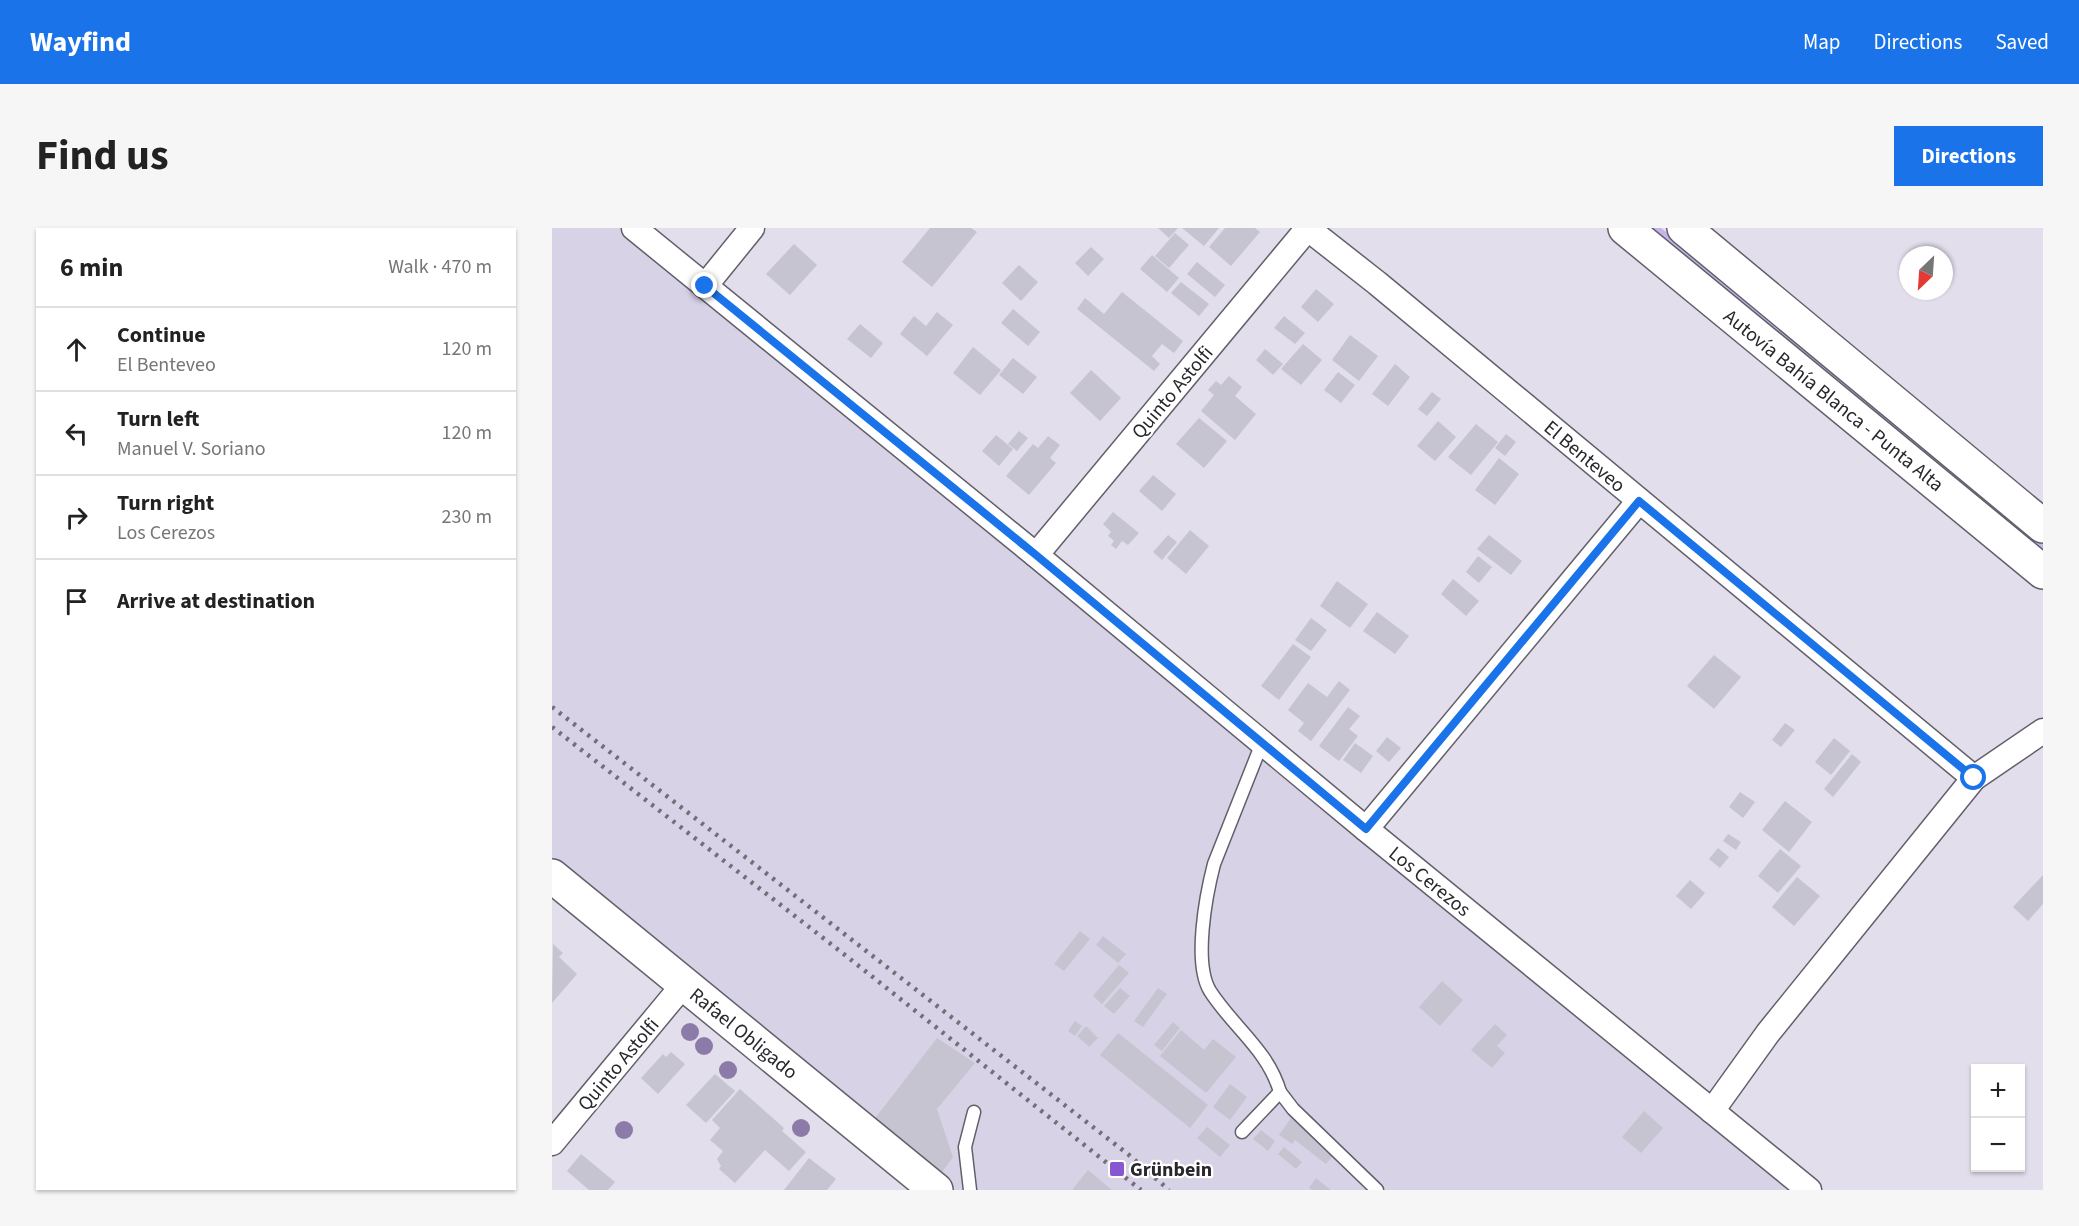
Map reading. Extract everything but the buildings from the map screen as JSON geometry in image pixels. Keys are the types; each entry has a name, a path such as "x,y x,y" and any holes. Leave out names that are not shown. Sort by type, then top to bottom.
{"main road":[{"name":"Autovía Bahía Blanca - Punta Alta","path":"1625,228 2043,572"},
{"name":"Autovía Bahía Blanca - Punta Alta","path":"1684,228 2043,526"},
{"name":"Rafael Obligado","path":"552,876 936,1190"}],"street":[{"name":"Los Cerezos","path":"634,228 1809,1190"},
{"path":"705,286 752,228"},
{"name":"El Benteveo","path":"1308,228 1386,290 1974,778"},
{"name":"Quinto Astolfi","path":"1036,555 1308,228"},
{"path":"1366,829 1639,501"},
{"path":"1712,1111 1768,1033 1974,778 2043,731"},
{"name":"Quinto Astolfi","path":"552,1143 684,984"}],"lane":[{"path":"1262,743 1209,882 1201,953 1203,976 1210,990 1265,1058 1280,1092 1293,1109 1377,1190"},
{"path":"1242,1132 1280,1092"},
{"path":"970,1190 965,1147 974,1112"}],"shaded area":[{"path":"552,228 634,228 1809,1190 936,1190 552,876"},
{"path":"1647,228 1661,228 2043,543 2043,553"}],"railway":[{"path":"552,707 1129,1155 1169,1190"},
{"path":"552,727 845,955 1141,1190"}],"place":[{"name":"Grünbein","path":"1117,1169"}],"route":[{"path":"705,286 1036,555 1366,829 1639,501 1974,778"}]}
